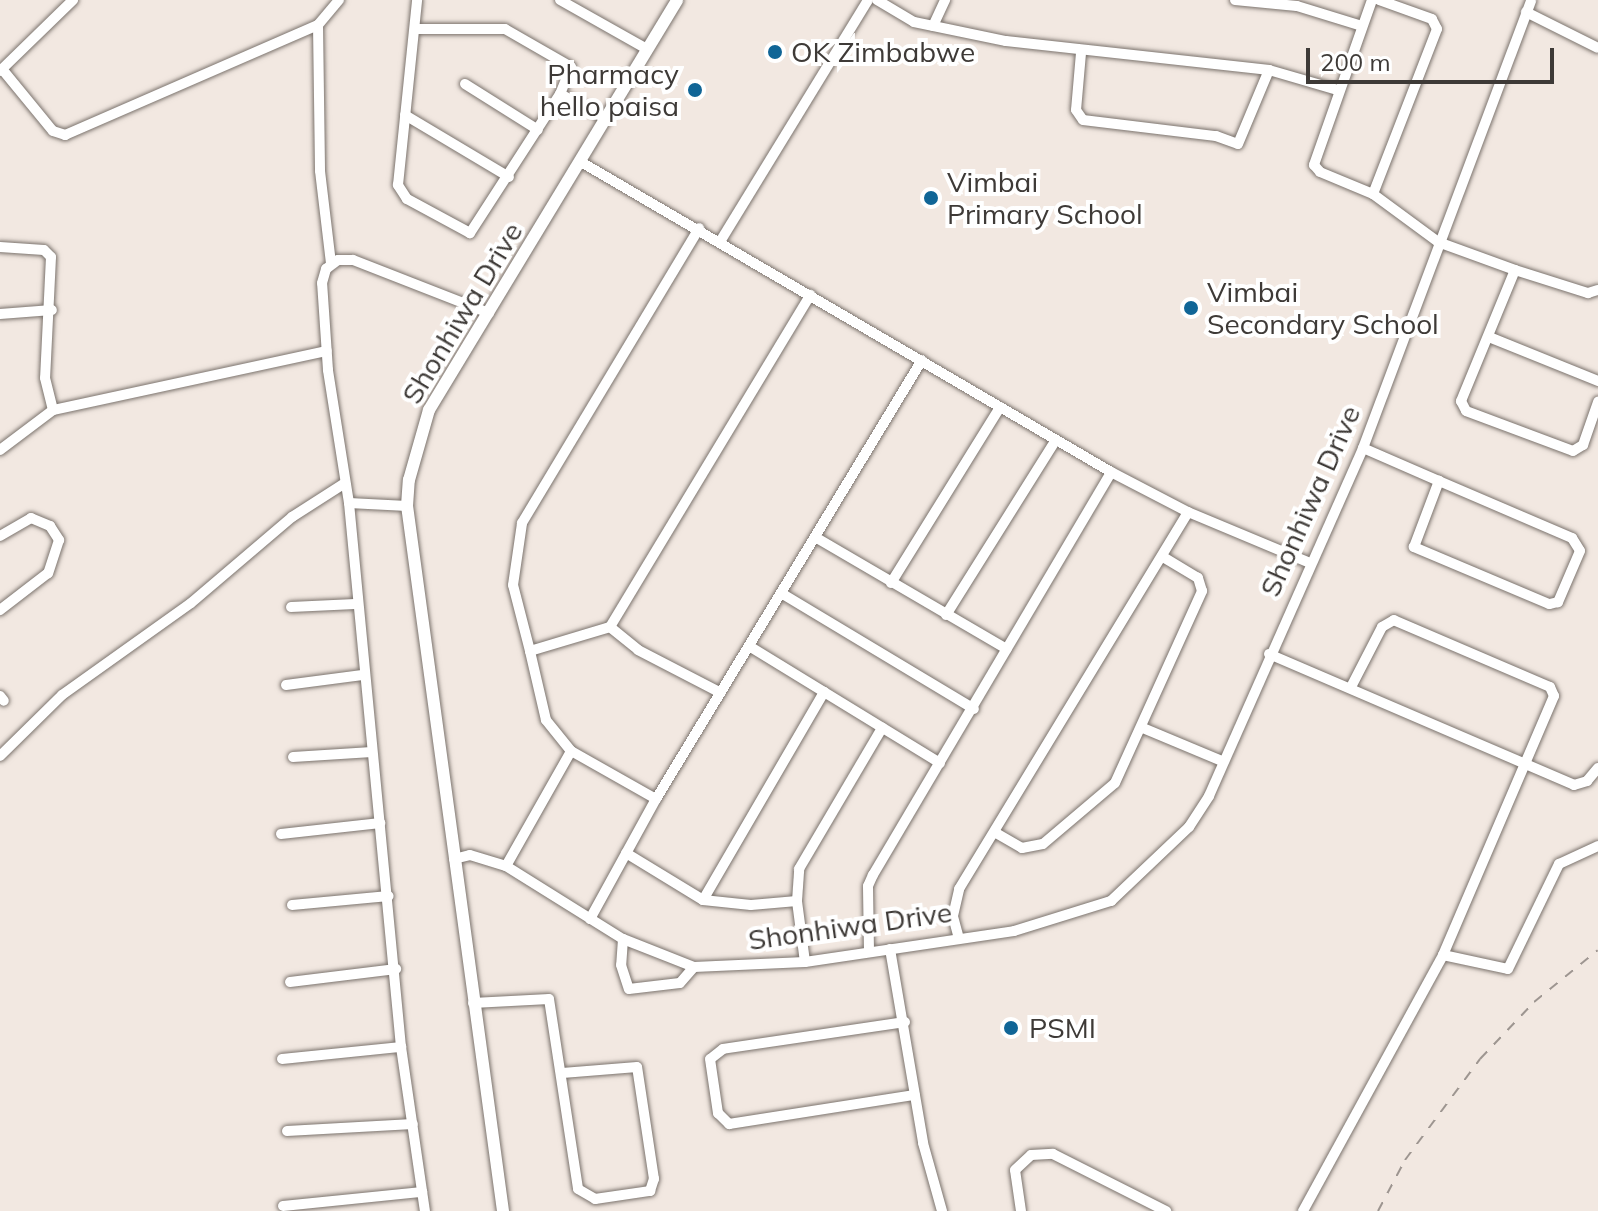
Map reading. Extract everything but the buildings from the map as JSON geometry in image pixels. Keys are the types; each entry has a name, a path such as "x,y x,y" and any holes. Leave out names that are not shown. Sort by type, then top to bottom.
{"street":[{"path":"73,0 1,70 53,131 65,135 318,25 339,0"},
{"path":"415,29 511,31 571,67 560,94 470,233 407,199 398,185 417,0"},
{"path":"560,0 647,49"},
{"path":"579,11 586,0"},
{"name":"Shonhiwa Drive","path":"677,0 429,410 412,458 407,506 454,859 470,855 506,866 623,939 694,967 805,962 958,935 1014,931 1111,901 1189,827 1222,761 1363,448 1531,0"},
{"path":"721,240 868,0"},
{"path":"877,0 914,22 933,26 1081,53 1269,70 1338,90"},
{"path":"933,26 945,0"},
{"path":"1235,0 1297,6 1362,26"},
{"path":"1372,0 1314,165 1320,172 1373,194 1438,242 1588,293 1598,290"},
{"path":"1373,194 1437,29 1432,19 1379,0"},
{"path":"1526,12 1598,48"},
{"path":"318,25 320,171 331,263 322,283 327,351 349,503 355,604 389,896 401,1047 425,1211"},
{"path":"1081,53 1076,110 1083,120 1216,136 1238,144 1269,70"},
{"path":"465,84 538,130"},
{"path":"560,94 605,118"},
{"path":"405,115 509,177"},
{"path":"581,162 721,240 1111,472 1188,512 1310,563"},
{"path":"656,799 571,751 546,720 513,585 522,523 699,228"},
{"path":"0,247 49,253 52,310 45,378 53,410"},
{"path":"331,263 353,260 489,313"},
{"path":"1515,270 1461,401 1466,411 1573,451 1583,445 1598,402"},
{"path":"530,651 610,627 810,295"},
{"path":"0,314 52,310"},
{"path":"1489,337 1598,381"},
{"path":"0,450 53,410 327,351"},
{"path":"590,919 656,799 922,360"},
{"path":"891,583 1000,407"},
{"path":"946,615 1055,441"},
{"path":"1363,448 1439,481 1577,543 1576,567 1558,602 1549,604 1414,547 1439,481"},
{"path":"869,951 868,886 1111,472"},
{"path":"0,756 62,695 191,603 292,517 345,483"},
{"path":"349,503 407,506"},
{"path":"958,935 953,916 959,889 996,833 1188,512"},
{"path":"0,536 31,518 50,526 59,540 48,573 0,610"},
{"path":"815,537 1007,649"},
{"path":"996,833 1022,848 1051,839 1115,783 1143,728 1202,591 1198,578 1163,557"},
{"path":"781,593 974,709"},
{"path":"291,607 355,604"},
{"path":"1303,1211 1443,955 1554,696 1550,687 1394,620 1382,627 1352,685"},
{"path":"610,627 638,650 721,693"},
{"path":"749,646 940,763"},
{"path":"1269,654 1352,685 1574,785 1587,781 1598,768"},
{"path":"286,685 362,675"},
{"path":"703,900 824,692"},
{"path":"805,962 797,901 806,856 882,728"},
{"path":"1143,728 1222,761"},
{"path":"506,866 571,751"},
{"path":"293,757 372,752"},
{"path":"281,834 380,823"},
{"path":"1443,955 1508,969 1559,864 1598,846"},
{"path":"626,853 703,900 751,905 797,901"},
{"path":"454,859 503,1211"},
{"path":"292,905 389,896"},
{"path":"623,939 621,965 629,989 680,983 694,967"},
{"path":"890,949 905,1022 915,1095 942,1211"},
{"path":"290,982 396,969"},
{"path":"473,1003 549,999 578,1189 595,1199 650,1191 654,1179 637,1067 562,1073"},
{"path":"905,1022 723,1049 710,1059 718,1113 729,1124 915,1095"},
{"path":"282,1059 401,1047"},
{"path":"287,1131 413,1124"},
{"path":"1021,1211 1015,1170 1031,1155 1053,1154 1166,1211"},
{"path":"283,1206 422,1192"}],"railway":[{"path":"1378,1211 1405,1160 1480,1059 1534,1002 1598,950"}],"place":[{"name":"OK Zimbabwe","path":"775,52"},
{"name":"Pharmacy hello paisa","path":"695,90"},
{"name":"Vimbai Primary School","path":"931,198"},
{"name":"Vimbai Secondary School","path":"1191,308"},
{"name":"PSMI","path":"1011,1028"}]}
